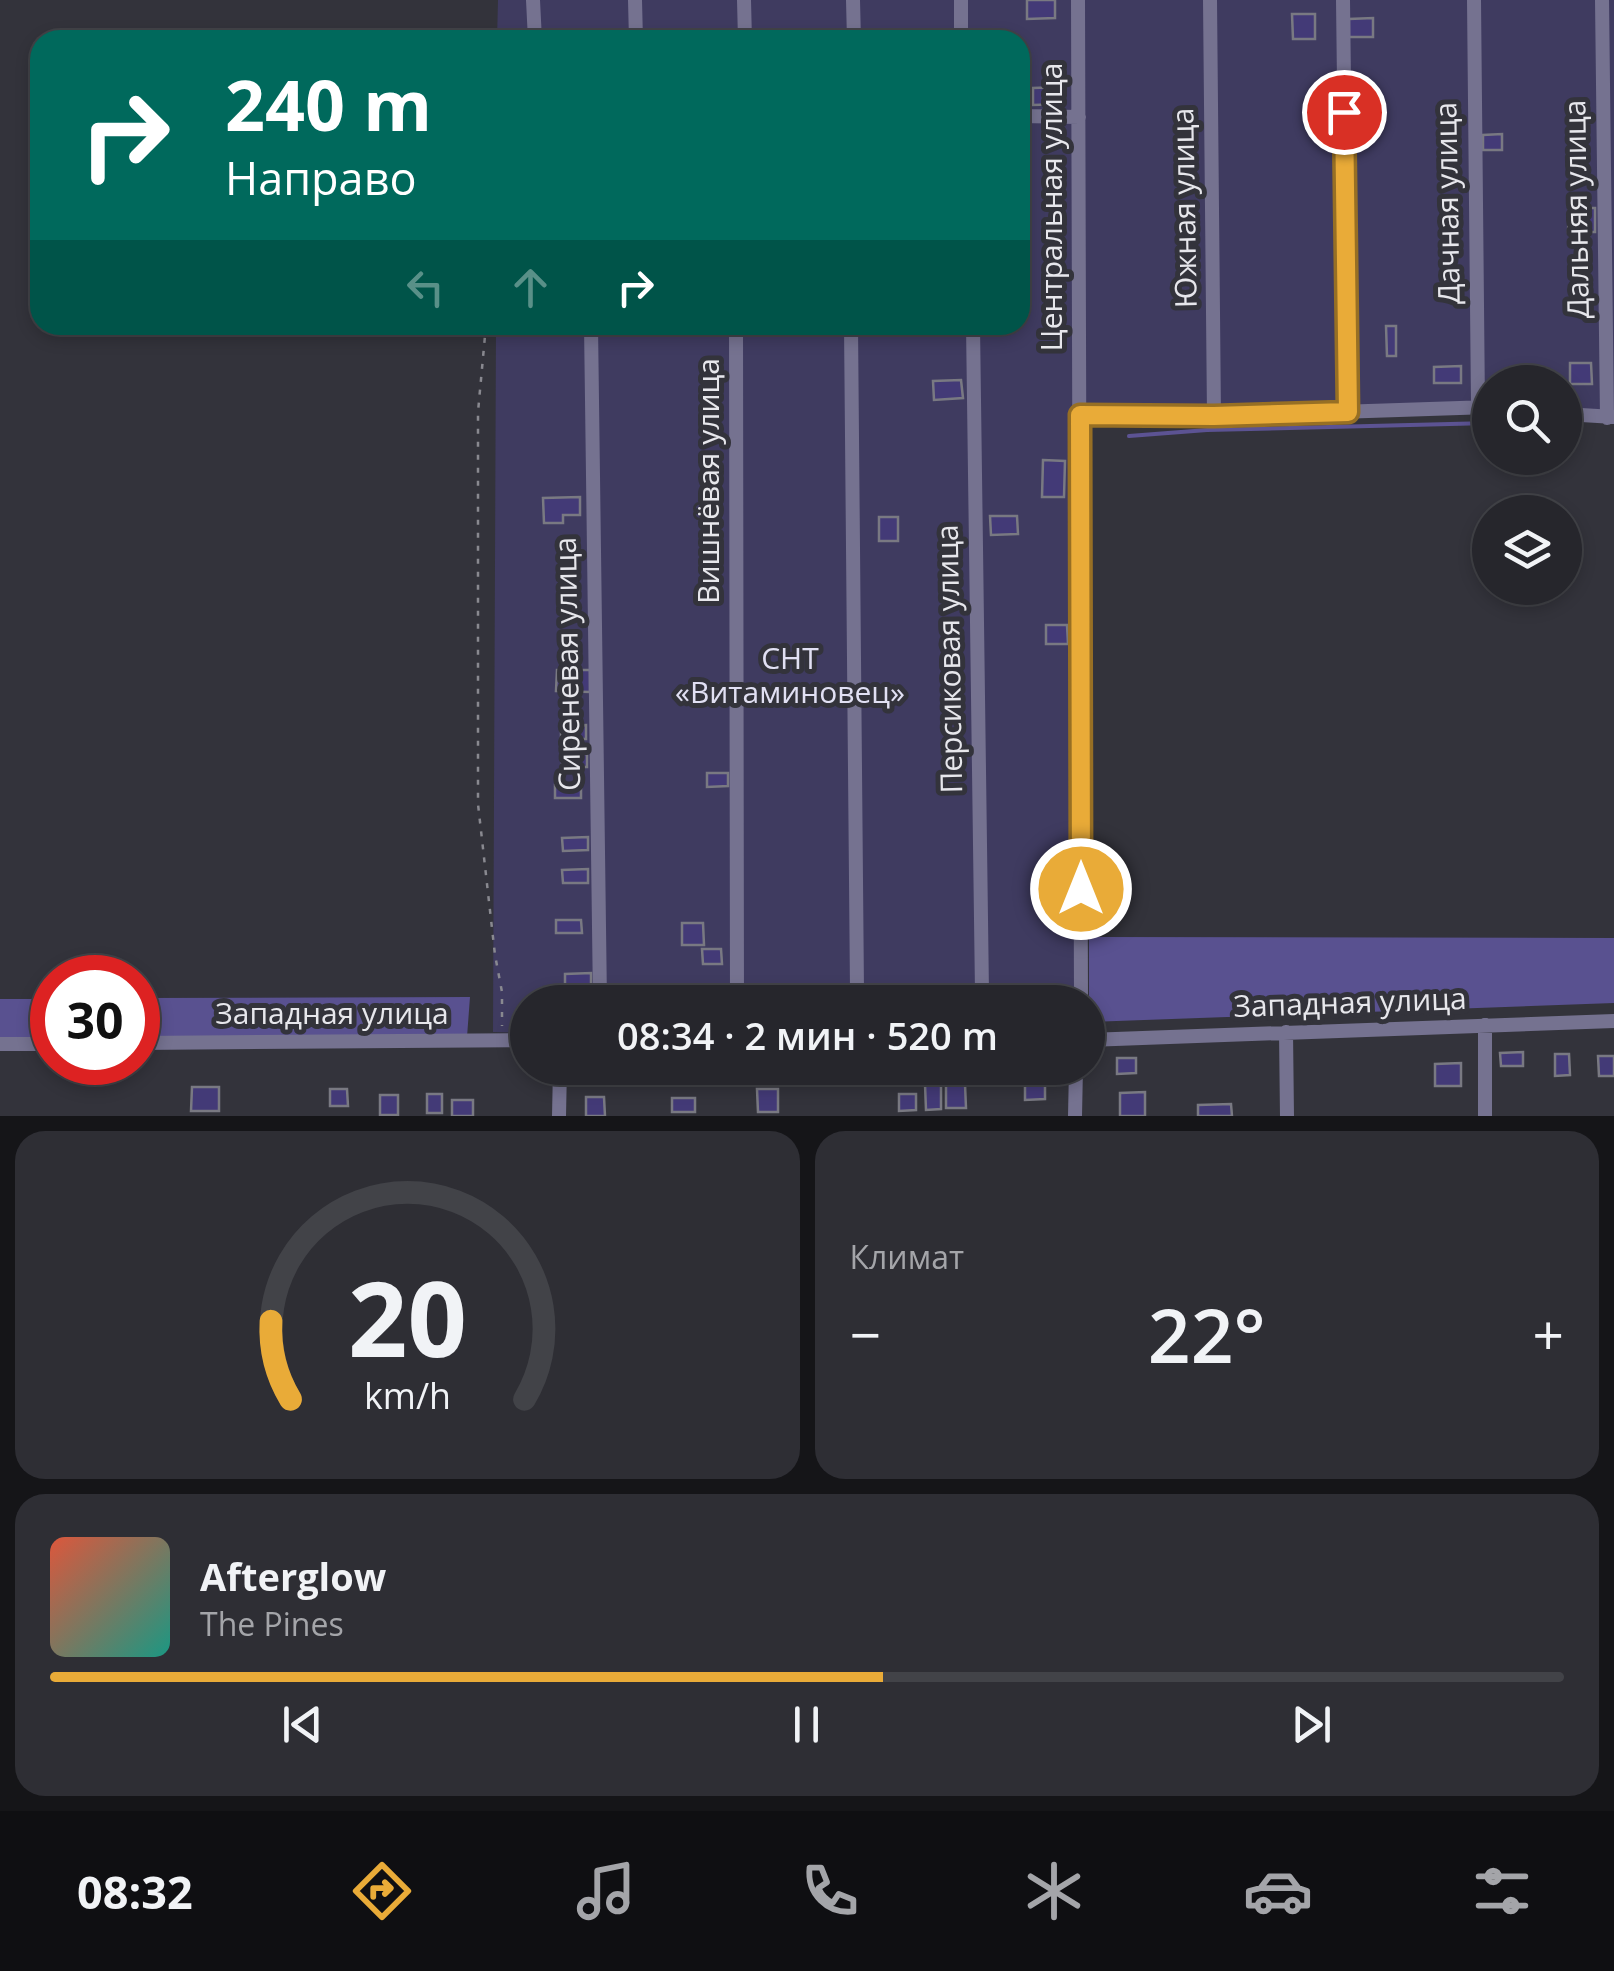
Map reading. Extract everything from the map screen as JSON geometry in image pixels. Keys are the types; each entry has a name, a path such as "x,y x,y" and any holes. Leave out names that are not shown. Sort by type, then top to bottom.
{"street":[{"path":"533,0 534,30"},
{"path":"636,0 636,30"},
{"path":"744,0 745,30"},
{"path":"853,0 854,30"},
{"path":"961,0 962,30"},
{"name":"Центральная улица","path":"1078,0 1081,985"},
{"name":"Южная улица","path":"1210,0 1214,416"},
{"path":"1343,0 1348,412"},
{"name":"Дачная улица","path":"1474,0 1483,365"},
{"name":"Дальняя улица","path":"1602,0 1611,417"},
{"path":"1030,116 1079,117"},
{"name":"Сиреневая улица","path":"591,335 600,985"},
{"name":"Вишнёвая улица","path":"736,335 737,985"},
{"path":"851,335 857,985"},
{"name":"Персиковая улица","path":"973,335 982,985"},
{"path":"1080,415 1214,416 1472,407"},
{"path":"1582,415 1611,417"},
{"name":"Западная улица","path":"1105,1039 1614,1021"},
{"path":"1484,1025 1486,1116"},
{"path":"1286,1032 1287,1116"},
{"name":"Западная улица","path":"160,1043 510,1040"},
{"path":"0,1044 30,1044"},
{"path":"559,1116 560,1085"},
{"path":"1075,1116 1076,1085"}],"path":[{"path":"485,335 478,412 478,804 502,992 502,1040"}],"green space":[{"name":"СНТ «Витаминовец»","path":"498,0 1072,0 1079,428 1090,428 1082,985 510,985 510,1032 493,1032 496,335 1030,335 1030,30 497,30"},
{"path":"1078,0 1614,0 1614,417 1582,415 1582,365 1472,365 1472,407 1080,415"}],"shaded area":[{"path":"1089,937 1614,938 1614,1003 1105,1021 1105,985 1089,985"},
{"path":"470,997 467,1037 160,1039 160,998"},
{"path":"0,999 30,999 30,1039 0,1039"}],"building":[{"path":"1027,0 1055,0 1055,18 1027,19"},
{"path":"1292,14 1315,14 1315,39 1293,39"},
{"path":"1373,18 1373,37 1349,37 1349,19"},
{"path":"1061,87 1061,104 1033,105 1033,88"},
{"path":"1502,134 1502,150 1483,150 1483,135"},
{"path":"1569,208 1595,208 1595,232 1568,232"},
{"path":"1386,326 1396,326 1396,356 1387,356"},
{"path":"1591,363 1592,384 1582,384 1582,365 1570,365"},
{"path":"1461,366 1461,383 1434,383 1434,367"},
{"path":"961,380 963,398 934,400 933,381"},
{"path":"1043,460 1065,461 1064,497 1042,497"},
{"path":"580,497 580,515 563,515 563,523 544,523 543,498"},
{"path":"990,516 1017,516 1018,534 991,535"},
{"path":"879,517 898,517 898,541 879,541"},
{"path":"1046,625 1067,625 1068,644 1046,644"},
{"path":"557,670 590,670 590,692 556,691"},
{"path":"586,725 586,739 561,739 561,726"},
{"path":"562,754 587,754 587,767 562,767"},
{"path":"707,773 728,773 728,786 707,787"},
{"path":"555,785 581,785 581,798 555,798"},
{"path":"588,837 588,850 563,851 562,838"},
{"path":"588,869 588,883 563,883 562,870"},
{"path":"556,920 581,920 582,933 556,933"},
{"path":"682,923 703,923 704,945 682,945"},
{"path":"702,949 721,949 722,964 703,964"},
{"path":"591,973 591,985 565,985 565,974"},
{"path":"1523,1052 1523,1066 1501,1066 1500,1053"},
{"path":"1555,1054 1569,1054 1570,1075 1555,1076"},
{"path":"1598,1056 1614,1056 1614,1076 1599,1076"},
{"path":"1117,1058 1136,1058 1136,1073 1117,1074"},
{"path":"1461,1063 1461,1086 1435,1086 1435,1064"},
{"path":"925,1085 941,1085 941,1109 926,1110"},
{"path":"946,1085 965,1085 966,1108 946,1108"},
{"path":"1025,1085 1045,1085 1045,1099 1025,1100"},
{"path":"192,1087 219,1087 219,1111 191,1111"},
{"path":"330,1089 347,1089 348,1106 330,1106"},
{"path":"757,1089 778,1089 778,1112 758,1112"},
{"path":"1145,1092 1145,1116 1120,1116 1120,1093"},
{"path":"427,1094 442,1094 442,1113 427,1113"},
{"path":"899,1094 916,1094 916,1110 899,1111"},
{"path":"380,1095 398,1095 398,1115 380,1115"},
{"path":"586,1097 604,1097 605,1116 586,1116"},
{"path":"672,1098 695,1098 695,1112 672,1112"},
{"path":"452,1100 473,1100 473,1116 452,1116"},
{"path":"1231,1104 1232,1116 1198,1116 1198,1105"}],"waterway":[{"path":"1129,436 1207,430 1472,423"}],"route":[{"path":"1081,889 1080,415 1348,412 1344,112"}]}
